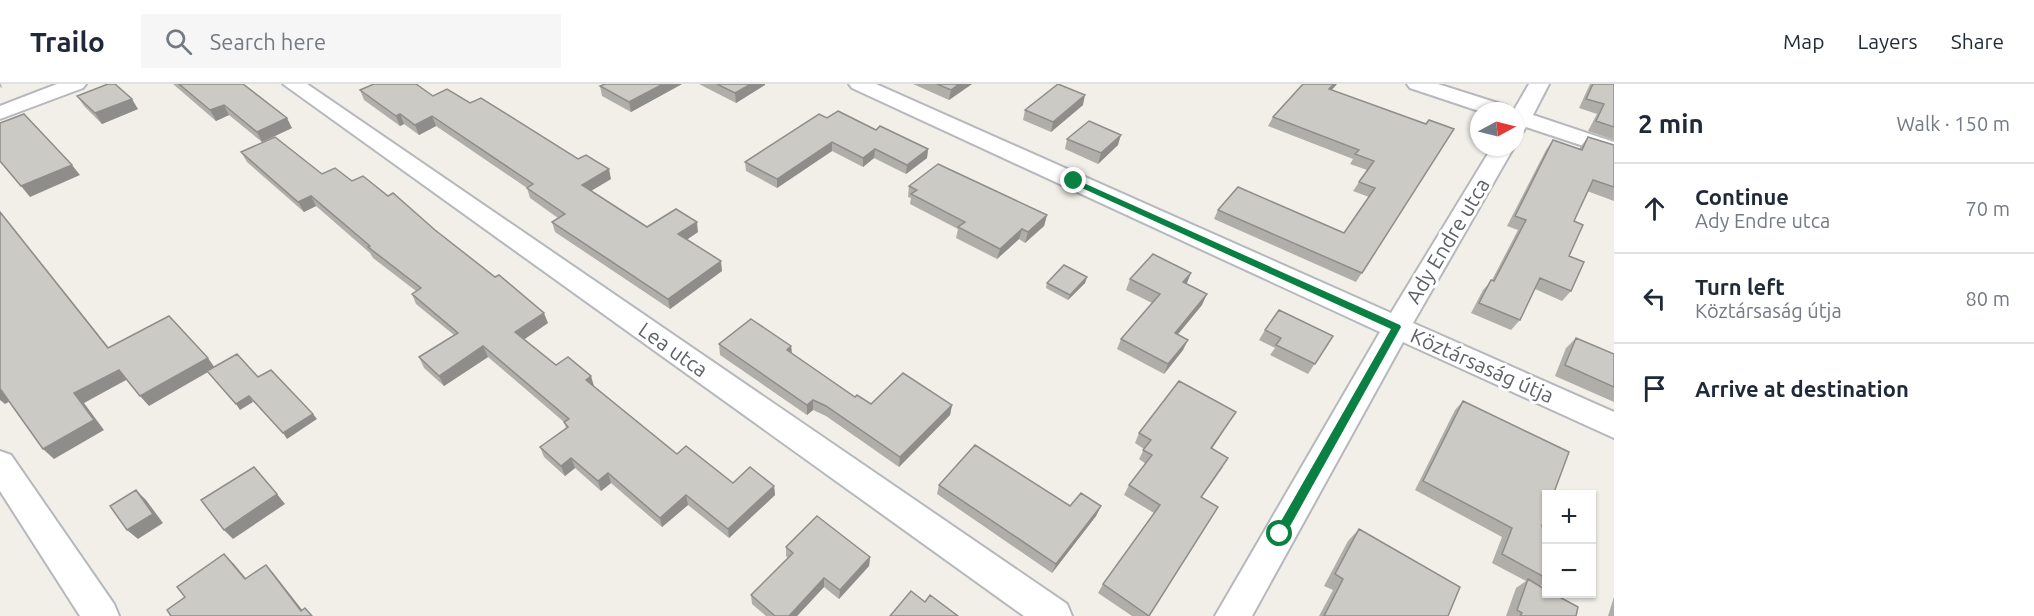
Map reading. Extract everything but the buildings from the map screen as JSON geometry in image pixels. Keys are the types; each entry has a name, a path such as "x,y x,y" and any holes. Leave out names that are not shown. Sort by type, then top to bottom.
{"street":[{"path":"0,113 76,84"},
{"name":"Lea utca","path":"293,84 1054,616"},
{"name":"Köztársaság útja","path":"859,84 1614,426"},
{"path":"1417,84 1472,102"},
{"path":"1524,109 1539,84"},
{"path":"1524,122 1614,149"},
{"name":"Ady Endre utca","path":"1233,616 1397,327 1498,156"},
{"path":"0,464 101,616"}],"railway":[{"path":"0,86 5,84"}],"route":[{"path":"1074,181 1397,327 1280,534"}]}
